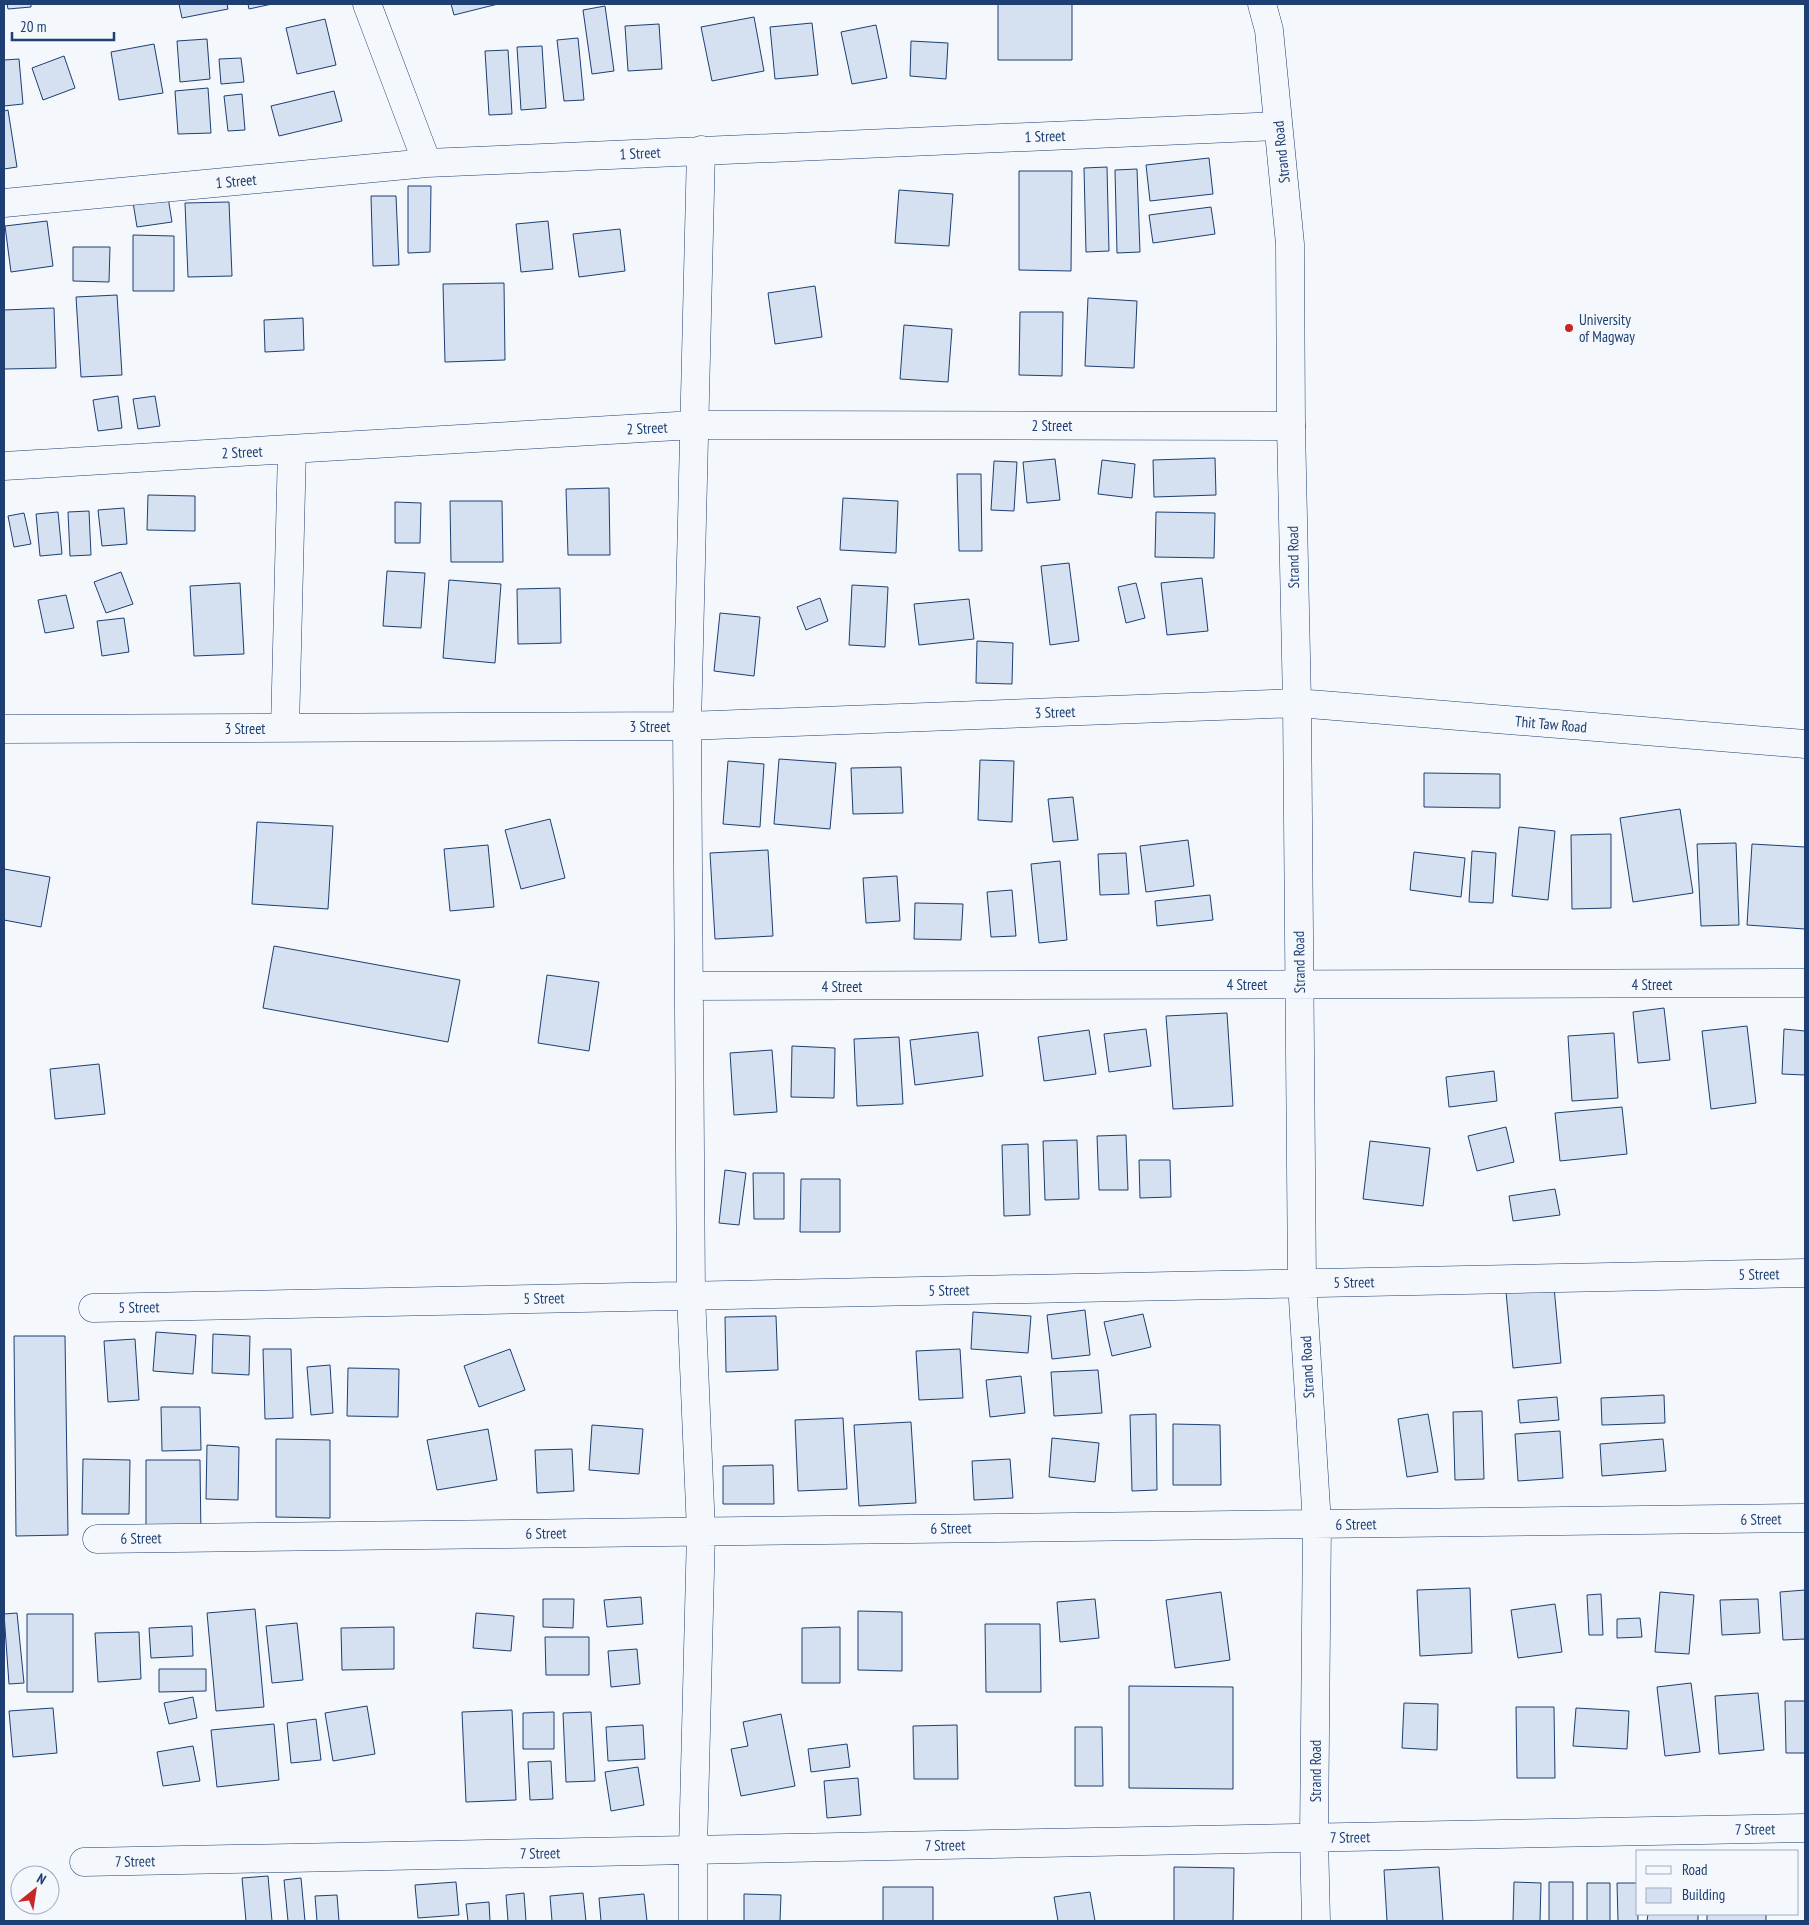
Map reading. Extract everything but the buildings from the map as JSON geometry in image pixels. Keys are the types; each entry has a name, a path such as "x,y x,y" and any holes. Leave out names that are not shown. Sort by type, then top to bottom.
{"street":[{"path":"367,4 427,163"},
{"name":"Strand Road","path":"1262,4 1269,30 1290,244 1291,426 1297,703 1302,1283 1317,1524 1314,1838 1316,1921"},
{"name":"1 Street","path":"4,203 427,163 1278,126"},
{"path":"693,1921 701,1532 691,1295 687,726 701,150"},
{"name":"2 Street","path":"4,466 694,425 1291,426"},
{"path":"285,728 292,449"},
{"name":"3 Street","path":"4,729 687,726 1297,703"},
{"name":"Thit Taw Road","path":"1297,703 1805,744"},
{"name":"4 Street","path":"689,986 1805,983"},
{"name":"5 Street","path":"93,1308 1805,1273"},
{"name":"6 Street","path":"97,1539 1805,1518"},
{"name":"7 Street","path":"84,1862 1805,1828"}],"place":[{"name":"University of Magway","path":"1569,328"}]}
